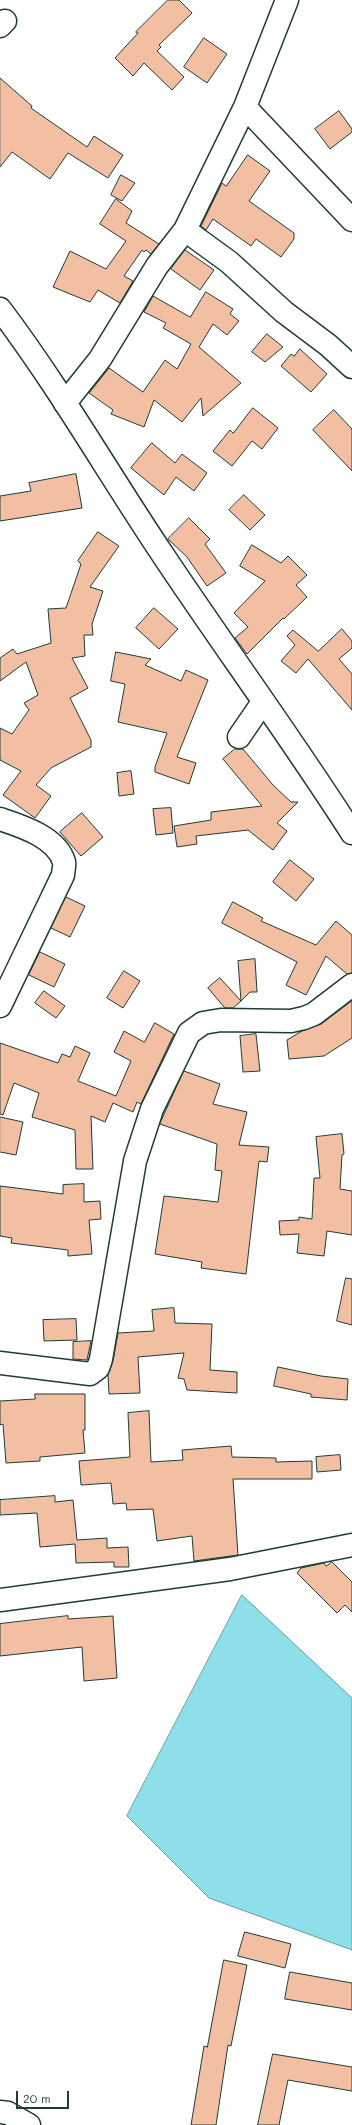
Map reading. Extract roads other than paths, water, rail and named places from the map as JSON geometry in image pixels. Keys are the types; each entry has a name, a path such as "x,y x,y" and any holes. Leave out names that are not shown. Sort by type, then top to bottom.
{"street":[{"path":"65,403 100,358 157,266 185,230 245,107 287,0"},
{"path":"245,107 352,220"},
{"path":"185,230 229,262 284,312 328,345 352,367"},
{"path":"0,308 65,403 138,518 294,745 352,833"},
{"path":"239,737 263,702"},
{"path":"0,819 22,827 43,838 57,848 64,863 63,874 0,1006"},
{"path":"0,1363 90,1374 98,1368 101,1360 135,1161 152,1109 190,1033 203,1024 221,1020 291,1020 304,1018 314,1014 352,984"},
{"path":"0,1600 230,1569 352,1545"},
{"path":"0,2112 8,2112 29,2125"}],"water":[{"path":"242,1595 352,1698 352,1950 209,1898 127,1816"}]}
